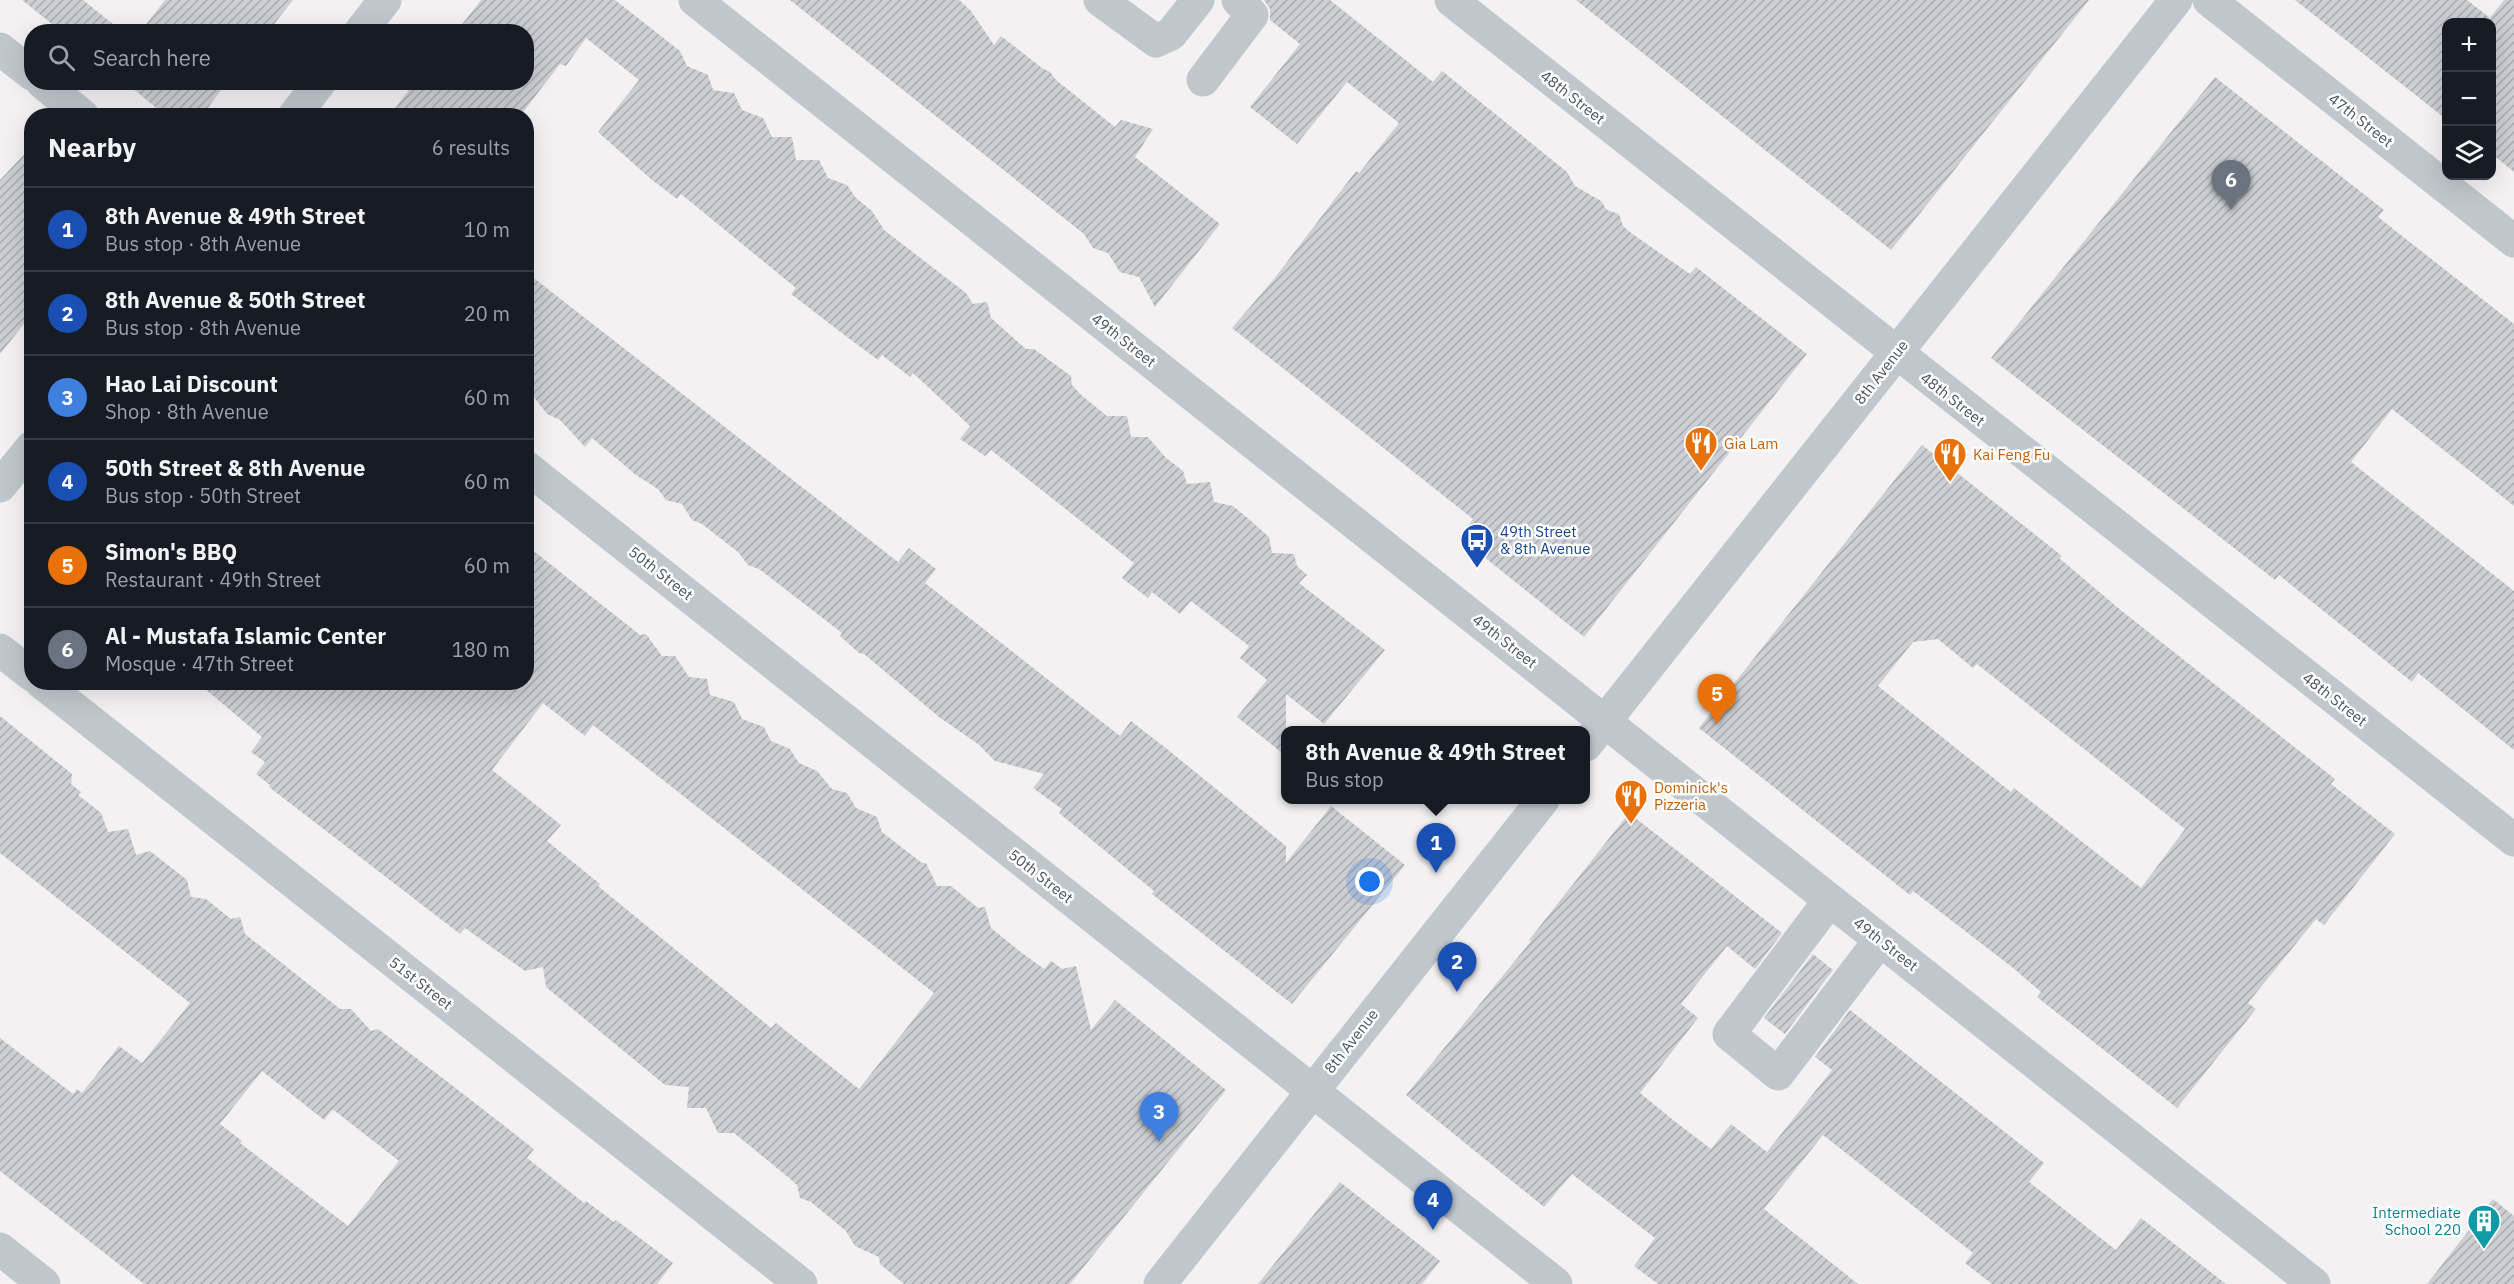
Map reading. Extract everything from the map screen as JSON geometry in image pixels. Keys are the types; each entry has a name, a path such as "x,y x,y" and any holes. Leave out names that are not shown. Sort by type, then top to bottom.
{"street":[{"path":"366,24 385,0"},
{"name":"49th Street","path":"695,0 1587,726"},
{"path":"1100,0 1156,41 1171,34 1198,0"},
{"path":"1203,80 1252,15 1239,0"},
{"name":"48th Street","path":"1451,0 2514,840"},
{"name":"8th Avenue","path":"1596,733 2176,0"},
{"name":"47th Street","path":"2209,0 2514,241"},
{"path":"0,49 24,68"},
{"path":"52,90 73,108"},
{"path":"300,108 314,90"},
{"path":"0,486 24,457"},
{"name":"50th Street","path":"534,473 1556,1284"},
{"path":"0,650 24,669"},
{"name":"51st Street","path":"50,690 801,1284"},
{"name":"49th Street","path":"1596,733 1830,900 2314,1284"},
{"name":"8th Avenue","path":"1160,1284 1540,804"},
{"path":"1830,900 1729,1034 1778,1074 1880,940"},
{"path":"0,1250 44,1284"}],"building":[{"path":"22,0 83,0 113,24 52,24"},
{"path":"165,0 293,0 274,24 146,24"},
{"path":"481,0 615,0 680,51 687,66 708,75 713,90 734,93 742,110 763,118 772,137 792,137 796,160 819,160 828,178 847,185 856,198 872,211 884,230 966,293 973,304 987,302 991,318 1026,349 1034,349 1071,376 1072,385 1081,395 1107,416 1127,416 1131,437 1148,437 1166,458 1183,471 1187,484 1210,482 1214,502 1233,506 1251,521 1269,537 1272,553 1294,554 1297,566 1307,575 1299,583 1385,650 1324,724 1286,694 1286,726 1281,726 1281,752 1237,717 1267,680 1240,658 1249,646 1191,601 1180,614 1152,592 1148,598 1122,578 1134,563 991,450 985,456 960,439 970,426 913,373 910,377 882,355 878,360 847,337 791,294 796,288 681,194 677,199 652,180 598,132 639,80 586,38 566,66 560,64 526,108 395,108 409,90 534,90 534,24 462,24"},
{"path":"790,0 959,0 971,11 994,45 1001,36 1050,72 1056,80 1115,127 1121,120 1153,129 1135,157 1220,224 1155,307 1139,277 1120,272 1108,253 1093,248 1084,234"},
{"path":"1264,0 1330,0 1433,82 1442,71 1567,172 1575,186 1601,201 1607,210 1619,214 1623,226 1631,233 1690,274 1696,267 1807,354 1584,637 1459,537 1473,519 1232,328 1274,279 1356,171 1359,173 1399,123 1347,82 1297,144 1250,107 1300,44 1270,20 1270,9"},
{"path":"1576,0 2089,0 1891,250"},
{"path":"2295,0 2467,0 2490,18 2442,18 2442,116"},
{"path":"2504,0 2514,0 2514,172 2496,157 2496,18 2490,18"},
{"path":"2215,77 2384,210 2378,217 2514,324 2514,506 2392,409 2351,462 2514,591 2514,750 2418,673 2412,682 2279,575 2275,580 1991,358"},
{"path":"135,90 221,90 208,108 156,108"},
{"path":"24,154 24,324 0,354 0,180"},
{"path":"534,278 898,562 909,548 936,569 925,583 1120,736 1131,721 1286,846 1286,863 1331,806 1405,865 1292,1004 1152,894 1154,891 1059,813 1062,809 1033,788 1044,774 995,761 978,744 939,717 864,654 859,653 840,636 842,633 759,569 748,565 738,552 702,524 692,520 682,504 666,500 658,489 636,475 592,438 585,447 560,420 547,414 534,397"},
{"path":"1922,445 2062,556 2059,558 2123,612 2335,779 2331,784 2395,834 2324,925 2316,919 2248,1003 2256,1009 2177,1108 2037,997 2041,992 2012,967 1913,891 1910,895 1699,728","holes":["1938,639 1973,668 1977,664 2185,829 2141,888 2014,788 2011,792 1878,686 1913,642"]},
{"path":"534,551 640,635 646,634 662,656 675,656 689,677 707,679 710,695 734,702 742,719 764,727 771,741 790,749 799,763 817,771 832,789 847,793 856,808 877,817 882,832 922,863 926,863 937,886 951,886 978,908 985,907 991,928 1022,953 1044,969 1051,961 1062,969 1076,966 1091,1030 1115,1000 1226,1090 1070,1284 904,1284 880,1264 879,1257 855,1246 846,1231 811,1202 800,1198 797,1185 734,1133 718,1133 706,1108 687,1108 689,1087 665,1085 546,987 543,967 525,971 465,928 460,934 269,787 270,785 256,774 265,762 251,752 262,737 206,690 534,690","holes":["543,703 585,736 593,725 934,993 859,1089 776,1023 771,1028 598,886 600,884 547,841 561,825 492,770"]},
{"path":"0,716 72,774 71,784 81,792 78,795 101,813 108,832 128,829 136,855 150,851 187,880 191,897 206,899 231,919 240,917 245,934 340,1009 351,1009 371,1031 378,1029 534,1149 527,1158 584,1203 586,1201 614,1222 616,1220 673,1263 657,1284 144,1284 0,1171 0,1038 73,1094 77,1089 82,1093 119,1046 142,1063 190,1003 0,853","holes":["262,1071 324,1120 332,1110 335,1111 399,1161 348,1226 240,1143 242,1141 220,1124"]},
{"path":"1629,813 1782,933 1755,969 1727,946 1681,1004 1698,1018 1640,1093 1673,1120 1711,1149 1731,1124 1767,1152 1832,1070 1815,1057 1850,1010 2044,1163 2029,1182 2116,1250 2141,1218 2226,1284 1992,1284 1965,1263 1973,1253 1823,1135 1764,1209 1858,1284 1658,1284 1634,1266 1655,1238 1572,1174 1544,1207 1406,1095 1531,941 1529,940"},
{"path":"1813,954 1833,970 1785,1034 1764,1018"},
{"path":"1340,1182 1440,1261 1422,1284 1258,1284"},
{"name":"Intermediate School 220","path":"2493,1199 2514,1216 2514,1284 2427,1284"}],"place":[{"name":"Al - Mustafa Islamic Center","path":"2231,210"},
{"name":"Gia Lam","path":"1701,472"},
{"name":"Kai Feng Fu","path":"1950,483"},
{"name":"49th Street & 8th Avenue","path":"1477,569"},
{"name":"Simon's BBQ","path":"1717,724"},
{"name":"Dominick's Pizzeria","path":"1631,825"},
{"name":"8th Avenue & 49th Street","path":"1436,873"},
{"name":"8th Avenue & 50th Street","path":"1457,992"},
{"name":"Hao Lai Discount","path":"1159,1142"},
{"name":"50th Street & 8th Avenue","path":"1433,1230"},
{"name":"Intermediate School 220","path":"2484,1250"}]}
